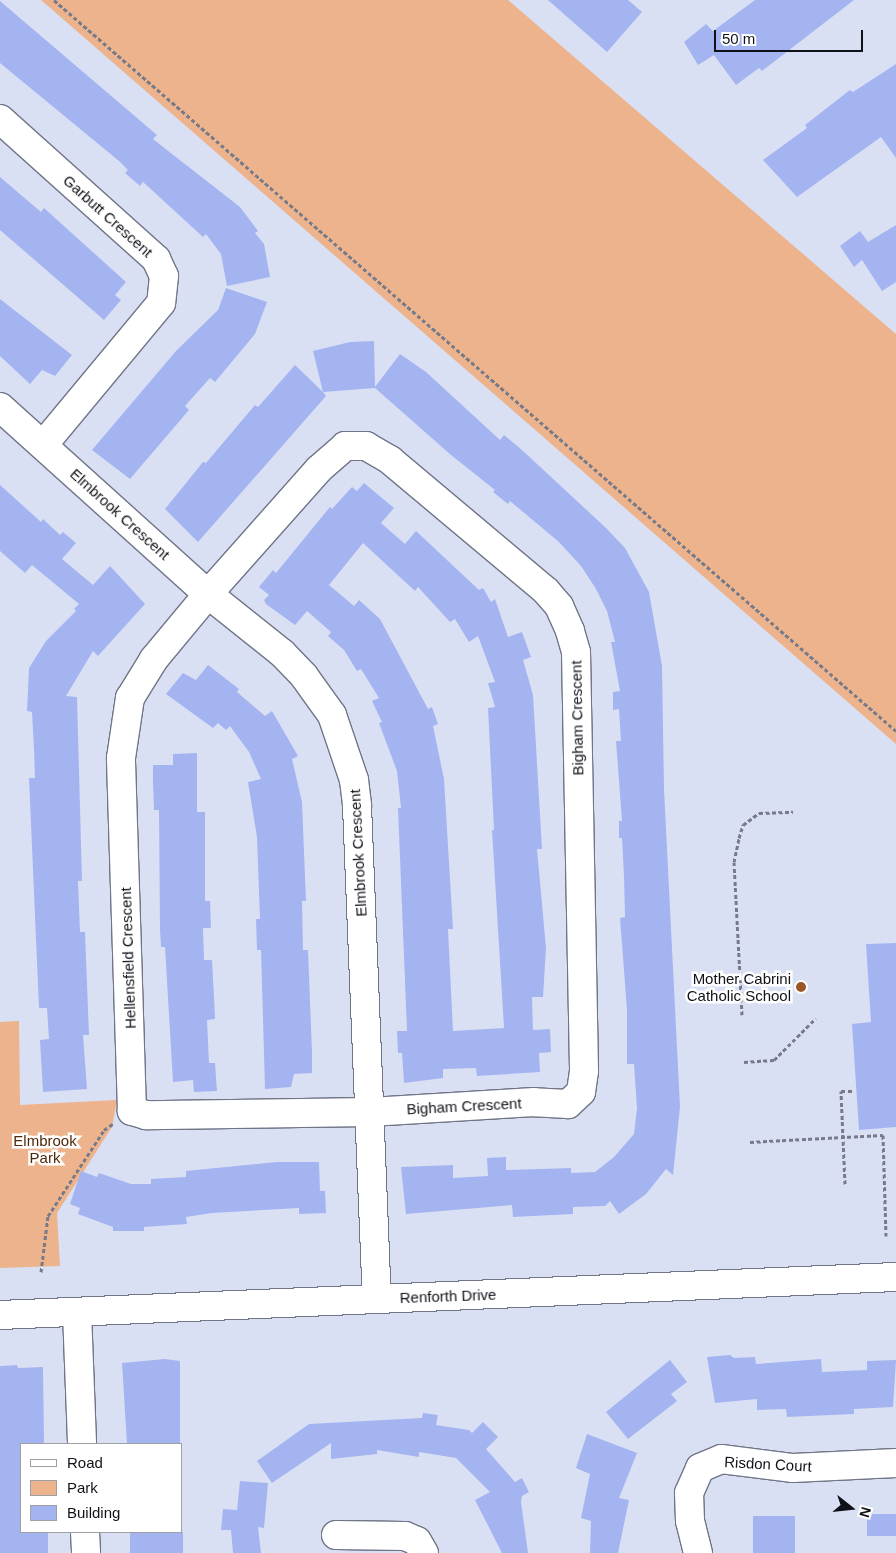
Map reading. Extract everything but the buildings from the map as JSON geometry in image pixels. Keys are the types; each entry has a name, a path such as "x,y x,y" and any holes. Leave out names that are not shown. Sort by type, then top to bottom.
{"street":[{"name":"Garbutt Crescent","path":"0,119 156,259 164,276 161,303 44,444"},
{"name":"Elmbrook Crescent","path":"0,407 44,444 208,594 304,676 332,715 354,780 357,806 377,1298"},
{"name":"Bigham Crescent","path":"208,594 319,469 345,446 366,446 390,460 546,591 558,606 570,631 576,652 584,1071 581,1092 568,1104 534,1102 370,1112"},
{"name":"Hellensfield Crescent","path":"132,1111 121,758 123,730 130,698 154,659 208,594"},
{"path":"132,1111 146,1115 370,1112"},
{"name":"Renforth Drive","path":"0,1315 896,1277"},
{"path":"77,1312 82,1443"},
{"name":"Risdon Court","path":"698,1553 690,1521 689,1493 700,1468 721,1459 793,1468 896,1463"},
{"path":"85,1533 86,1553"},
{"path":"336,1535 405,1536 417,1541 424,1553"}],"path":[{"path":"54,0 896,731"},
{"path":"742,1016 734,862 739,838 744,826 759,813 793,812"},
{"path":"744,1062 774,1060 816,1018"},
{"path":"846,1184 841,1092 853,1091"},
{"path":"41,1272 48,1216 104,1130 132,1111"},
{"path":"750,1142 883,1135 886,1236"}],"green space":[{"path":"41,0 508,0 896,334 896,744"},
{"name":"Elmbrook Park","path":"19,1021 20,1105 117,1100 112,1127 57,1213 60,1266 0,1268 0,1022"}],"place":[{"name":"Mother Cabrini Catholic School","path":"801,987"}]}
